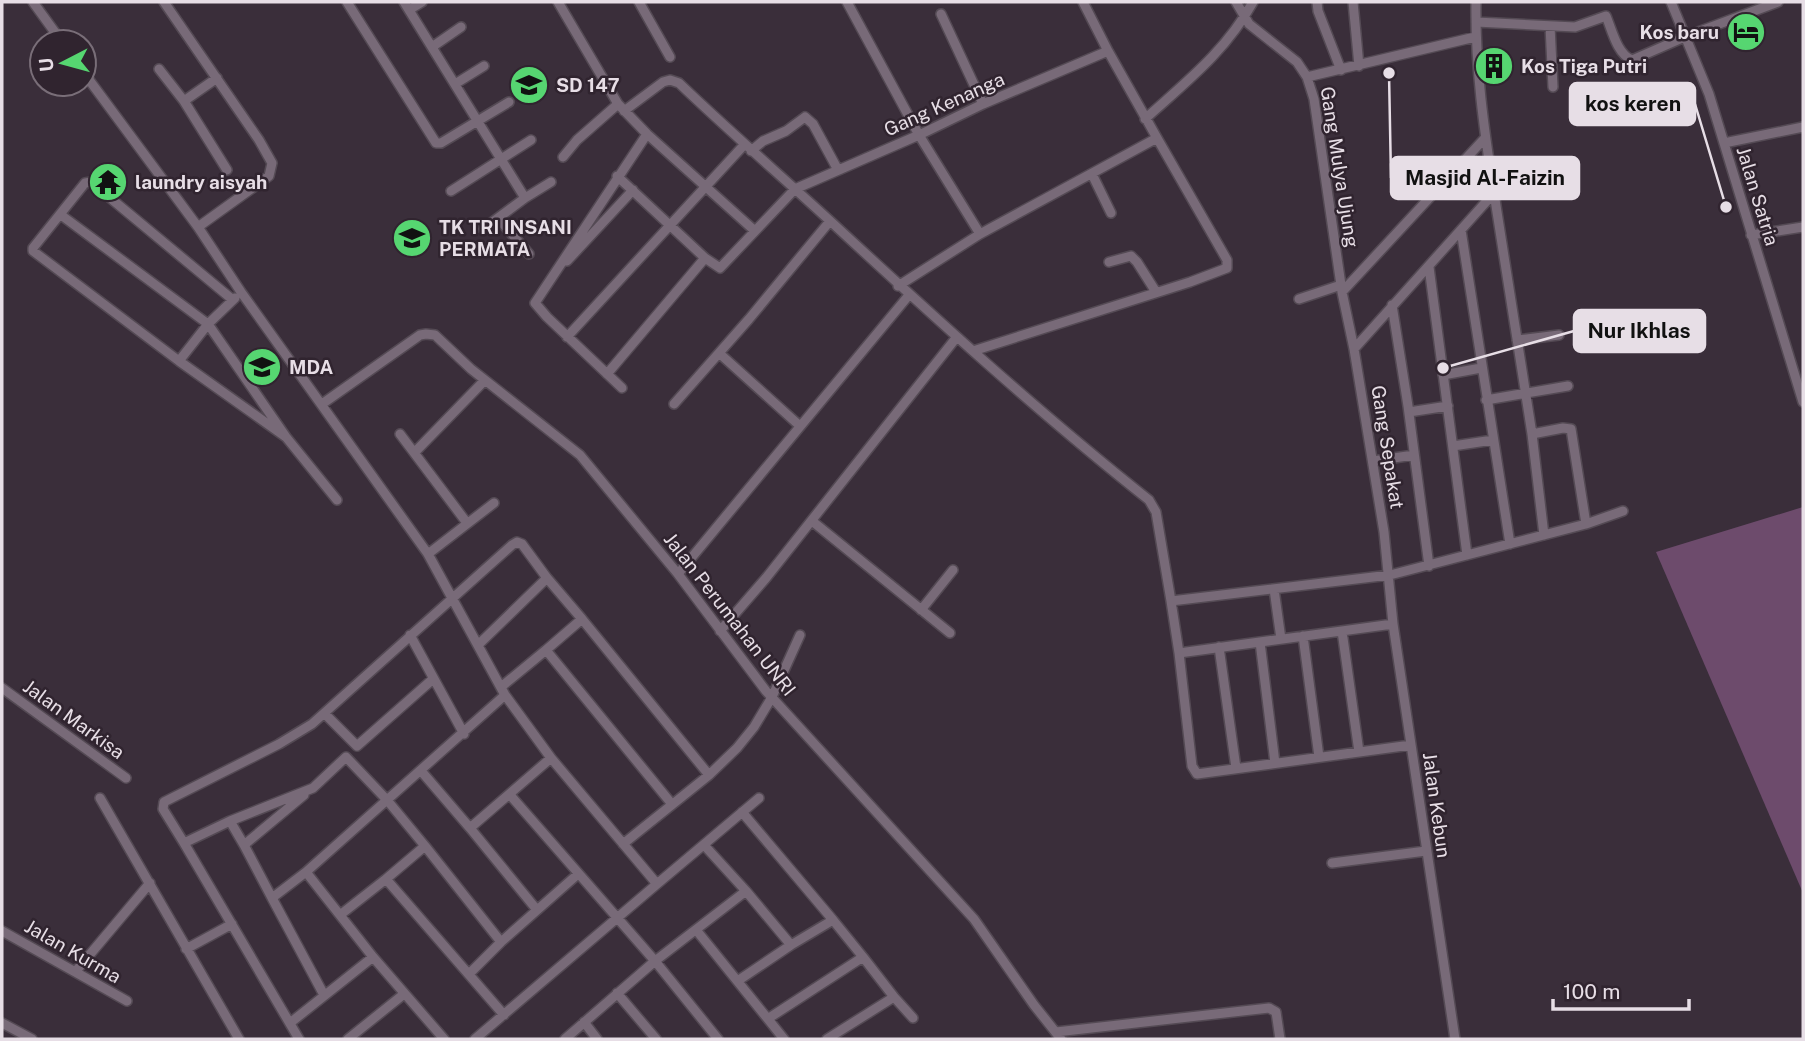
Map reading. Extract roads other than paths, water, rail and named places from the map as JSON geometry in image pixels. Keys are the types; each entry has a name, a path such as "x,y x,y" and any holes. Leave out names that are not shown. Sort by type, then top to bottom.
{"street":[{"path":"33,2 52,28"},
{"path":"164,2 272,163 269,176 198,227"},
{"path":"347,2 436,143 441,143 509,102"},
{"path":"422,2 406,6 522,194"},
{"path":"558,2 621,108 755,231"},
{"path":"639,2 670,57"},
{"path":"846,2 919,135 980,234"},
{"path":"973,351 1227,268 1228,263 1145,119 1083,2"},
{"path":"1236,2 1244,18"},
{"path":"1145,119 1216,54 1233,35 1253,2"},
{"path":"1317,2 1319,15 1341,70"},
{"path":"1353,2 1359,66"},
{"path":"1476,2 1475,37 1485,138 1532,434 1544,535"},
{"name":"Jalan Satria","path":"1671,2 1709,94 1803,402"},
{"path":"1476,22 1575,27 1606,16 1621,51 1632,60 1778,2"},
{"path":"941,14 983,104"},
{"name":"Gang Mulya Ujung","path":"1244,18 1263,36 1290,55 1307,77 1314,99 1341,289 1354,349"},
{"path":"1550,26 1553,87"},
{"path":"432,47 461,27"},
{"path":"1307,77 1475,37"},
{"name":"Gang Kenanga","path":"795,189 1108,51"},
{"path":"455,84 484,66"},
{"path":"159,69 184,101 228,170"},
{"path":"184,101 217,78"},
{"path":"563,157 577,140 621,108 663,82 673,80 679,83 956,338 1149,500 1156,512 1180,653 1193,770 1197,774 1411,745"},
{"path":"98,92 198,227 241,292 428,554 503,691 551,758 657,884"},
{"path":"567,337 705,187 747,148 786,131 805,117 813,124 838,170"},
{"path":"1724,143 1803,127"},
{"path":"622,388 535,304 647,134"},
{"path":"898,286 980,234 1157,138"},
{"path":"1299,299 1341,289 1485,138"},
{"path":"451,191 531,140"},
{"path":"1092,174 1111,213"},
{"path":"617,176 718,268 722,268 795,189"},
{"path":"233,300 91,182 86,182 33,248 33,251 179,361 286,437"},
{"path":"483,229 522,194 551,182"},
{"path":"553,275 633,190"},
{"path":"1354,349 1494,193"},
{"path":"61,215 208,324 286,437 337,500"},
{"path":"498,218 529,254"},
{"path":"674,404 830,221"},
{"path":"1751,235 1803,227"},
{"path":"1461,230 1510,544"},
{"path":"1109,262 1131,256 1156,292"},
{"path":"607,374 705,257"},
{"path":"1429,267 1467,555"},
{"path":"179,361 208,324 241,292"},
{"path":"678,575 909,295"},
{"path":"1392,305 1429,566"},
{"name":"Jalan Perumahan UNRI","path":"322,404 420,335 435,335 485,380 580,455 678,575 772,697 959,901 1059,1036"},
{"path":"1517,340 1559,335"},
{"path":"720,631 812,521 956,338"},
{"name":"Gang Sepakat","path":"1354,349 1390,575"},
{"path":"719,353 800,426"},
{"path":"1443,374 1481,368"},
{"path":"415,452 485,380"},
{"path":"1486,400 1568,387"},
{"path":"1409,412 1448,406"},
{"path":"1532,434 1571,429 1586,524"},
{"path":"400,434 467,523"},
{"path":"1453,446 1493,440"},
{"path":"1373,461 1414,454"},
{"path":"428,554 494,503"},
{"path":"1171,601 1390,575 1586,524 1623,511"},
{"path":"812,521 950,633"},
{"path":"299,1039 163,809 164,802 279,744 325,714 410,635 517,542 523,545 709,775"},
{"path":"921,610 953,570"},
{"name":"Jalan Kebun","path":"1390,575 1393,624 1455,1039"},
{"path":"478,645 547,578"},
{"path":"1274,589 1281,639"},
{"path":"272,898 422,772 464,734 503,691 582,619"},
{"path":"1180,653 1393,624"},
{"path":"1342,631 1359,752"},
{"path":"410,635 464,734"},
{"path":"623,844 709,775 737,748 754,727 772,697 800,635"},
{"path":"1303,636 1319,757"},
{"path":"1260,642 1275,763"},
{"path":"1219,647 1236,768"},
{"path":"546,650 671,803"},
{"path":"244,845 313,788 433,679"},
{"name":"Jalan Markisa","path":"2,688 126,778"},
{"path":"325,714 357,746"},
{"path":"346,757 425,845 501,942"},
{"path":"470,828 551,758"},
{"path":"422,772 537,910"},
{"path":"184,843 230,821 313,788"},
{"path":"510,795 655,961 718,1039"},
{"path":"100,798 239,1039"},
{"path":"475,1039 760,798"},
{"path":"742,812 913,1018"},
{"path":"230,821 324,995"},
{"path":"341,915 425,845"},
{"path":"704,845 791,946"},
{"path":"1332,863 1426,851"},
{"path":"306,872 373,957 444,1039"},
{"path":"469,974 578,874"},
{"path":"386,879 504,1015"},
{"path":"76,971 150,883"},
{"path":"565,1039 655,961 746,891"},
{"path":"739,980 832,920"},
{"path":"186,949 232,924"},
{"name":"Jalan Kurma","path":"2,931 127,1001"},
{"path":"697,931 784,1039"},
{"path":"290,1023 373,957"},
{"path":"769,1018 863,957"},
{"path":"617,993 656,1039"},
{"path":"348,1039 404,994"},
{"path":"827,1039 894,997"},
{"path":"1059,1036 1269,1008 1276,1012 1280,1039"},
{"path":"584,1022 597,1039"},
{"path":"2,1023 32,1039"},
{"path":"358,1031 366,1039"}],"place":[{"name":"Kos baru","path":"1746,32"},
{"name":"Kos Tiga Putri","path":"1494,66"},
{"name":"Masjid Al-Faizin","path":"1389,73"},
{"name":"SD 147","path":"529,85"},
{"name":"laundry aisyah","path":"108,182"},
{"name":"kos keren","path":"1726,207"},
{"name":"TK TRI INSANI PERMATA","path":"412,238"},
{"name":"MDA","path":"262,367"},
{"name":"Nur Ikhlas","path":"1443,368"}]}
